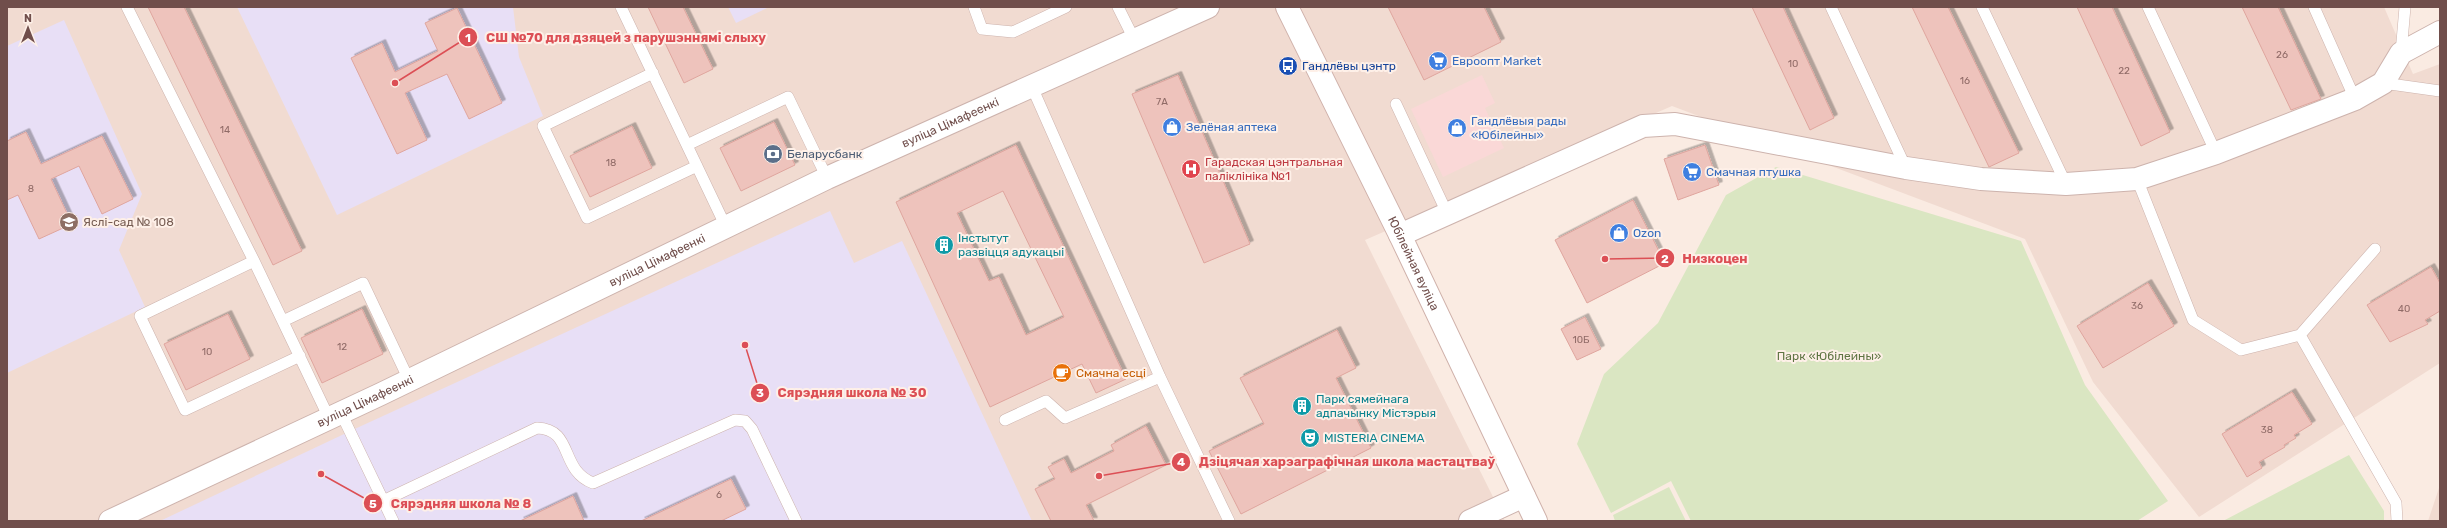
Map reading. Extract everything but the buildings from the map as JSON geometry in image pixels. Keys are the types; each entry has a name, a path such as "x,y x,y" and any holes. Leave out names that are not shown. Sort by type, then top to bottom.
{"street":[{"name":"вуліца Цімафеенкі","path":"110,521 409,380 827,178 1208,7"},
{"name":"Юбілейная вуліца","path":"1287,7 1400,235 1536,521"},
{"path":"1400,235 1643,126 1675,124 1906,168 1981,179 2066,184 2137,179 2216,153 2355,99 2383,83 2402,53 2440,32"},
{"path":"1470,521 1524,496"}],"lane":[{"path":"127,7 300,356 335,415 393,521"},
{"path":"621,7 726,227"},
{"path":"974,7 982,29 1013,32 1066,7"},
{"path":"1118,7 1134,39"},
{"path":"1831,7 1906,168"},
{"path":"1982,7 2066,184"},
{"path":"2148,7 2216,153"},
{"path":"2314,7 2355,99"},
{"path":"2402,53 2405,7"},
{"path":"653,73 543,126 587,218 697,166"},
{"path":"2383,83 2440,91"},
{"path":"1032,87 1160,377 1229,521"},
{"path":"687,145 788,97 827,178"},
{"path":"1396,104 1447,213"},
{"path":"2137,179 2193,320 2241,350 2300,335 2374,249"},
{"path":"254,261 140,316 185,410 300,356"},
{"path":"283,321 363,283 409,380"},
{"path":"2300,335 2396,503 2397,521"},
{"path":"1005,420 1046,401 1065,418 1160,377"},
{"path":"383,501 537,428 548,428 558,435 576,474 582,479 593,483 735,420 745,421 752,429 796,521"}],"shaded area":[{"path":"7,7 2384,7 2413,74 2440,64 2440,363 2199,517 2093,382 2025,239 1672,106 1365,240 1505,521 7,521"},
{"path":"237,7 513,7 519,57 543,116 337,215"},
{"path":"728,7 769,7 736,23"},
{"name":"Яслі-сад № 108","path":"64,20 142,194 119,250 145,307 7,373 7,46"},
{"name":"Гандлёвыя рады «Юбілейны»","path":"1482,75 1495,103 1485,108 1504,148 1443,177 1411,109"},
{"path":"830,211 854,263 902,241 1032,521 160,521 359,427"},
{"path":"2440,485 2440,521 2428,521"}],"green space":[{"name":"Парк «Юбілейны»","path":"1776,167 2021,241 2085,385 2168,501 2137,521 1691,521 1671,481 1611,513 1577,444 1604,374 1658,323 1726,195"},
{"path":"2349,455 2384,511 2384,521 2223,521"},
{"path":"1669,487 1686,521 1615,521 1613,515"}],"place":[{"name":"Евроопт Market","path":"1438,61"},
{"name":"Гандлёвы цэнтр","path":"1288,66"},
{"name":"СШ №70 для дзяцей з парушэннямі слыху","path":"395,83"},
{"name":"Зелёная аптека","path":"1172,127"},
{"name":"Гандлёвыя рады «Юбілейны»","path":"1457,128"},
{"name":"Беларусбанк","path":"773,154"},
{"name":"Гарадская цэнтральная паліклініка №1","path":"1191,169"},
{"name":"Смачная птушка","path":"1692,172"},
{"name":"Яслі-сад № 108","path":"69,222"},
{"name":"Ozon","path":"1619,233"},
{"name":"Інстытут развіцця адукацыі","path":"944,245"},
{"name":"Низкоцен","path":"1605,259"},
{"name":"Сярэдняя школа № 30","path":"745,345"},
{"name":"Смачна есцi","path":"1062,373"},
{"name":"Парк сямейнага адпачынку Містэрыя","path":"1302,406"},
{"name":"MISTERIA CINEMA","path":"1310,438"},
{"name":"Сярэдняя школа № 8","path":"321,474"},
{"name":"Дзіцячая харэаграфічная школа мастацтваў","path":"1099,476"}]}
